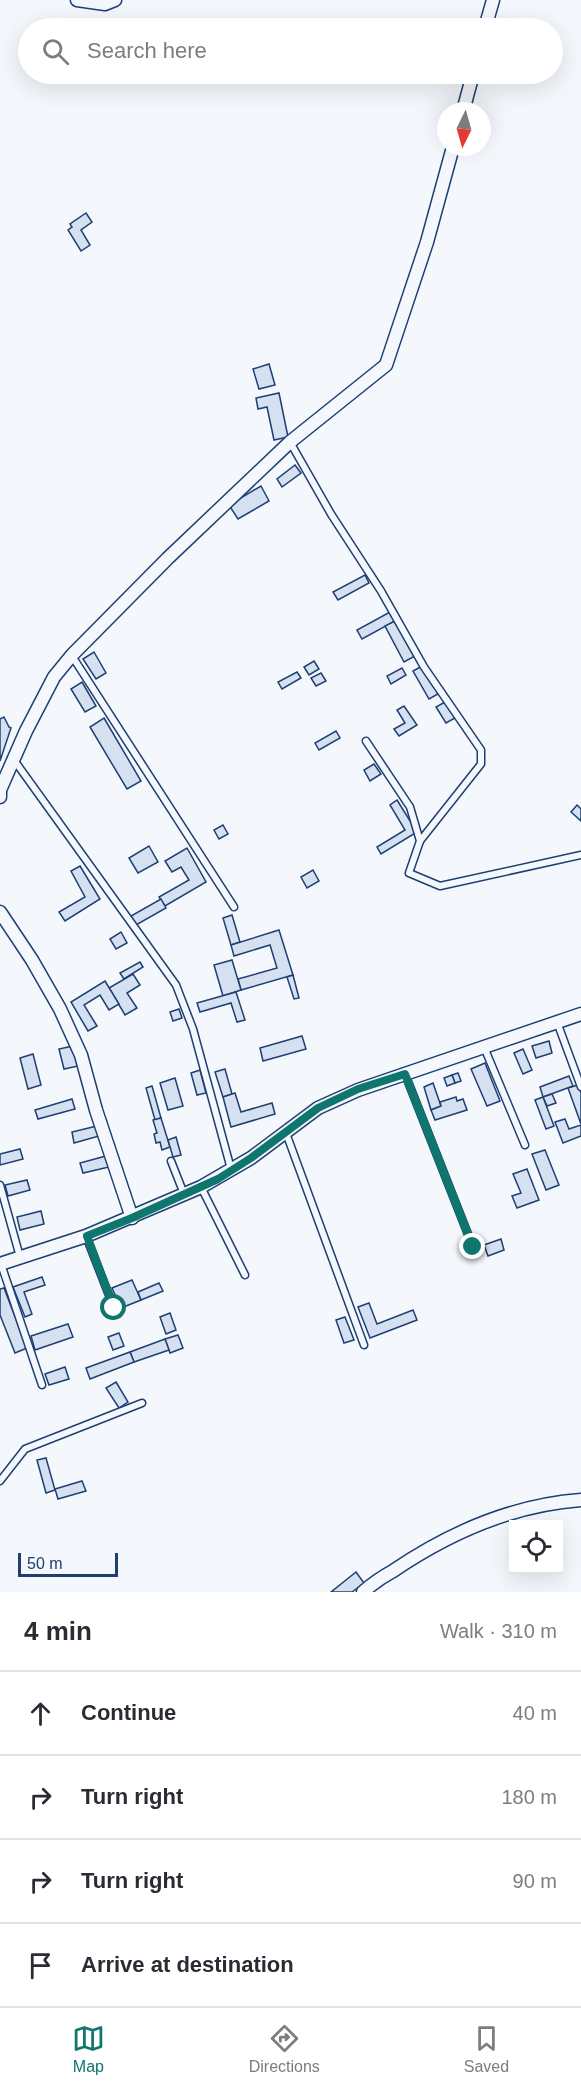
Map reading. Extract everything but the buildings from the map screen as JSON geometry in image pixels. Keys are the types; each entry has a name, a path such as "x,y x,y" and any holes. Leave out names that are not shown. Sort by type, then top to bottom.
{"street":[{"path":"77,0 105,4 115,0"},
{"path":"488,18 493,0"},
{"path":"465,102 470,84"},
{"path":"0,798 0,790 26,731 54,677 72,655 168,558 290,442 386,364 427,242 451,156"},
{"path":"0,912 32,960 60,1009 81,1055 96,1110 132,1218"},
{"path":"1,1264 87,1236 201,1187 231,1170 318,1108 358,1089 581,1014"},
{"path":"363,1592 413,1557 469,1528 521,1510 581,1500"}],"lane":[{"path":"290,442 331,514 381,591 424,667 481,750 481,764 420,841 410,873 440,886 581,855"},
{"path":"72,655 234,907"},
{"path":"366,741 410,807 420,841"},
{"path":"13,760 176,985 193,1029 231,1170"},
{"path":"557,1022 581,1087"},
{"path":"483,1047 525,1145"},
{"path":"405,1074 473,1247"},
{"path":"286,1132 364,1346"},
{"path":"171,1161 184,1194"},
{"path":"0,1185 20,1257"},
{"path":"201,1187 245,1275"},
{"path":"87,1236 114,1308"},
{"path":"1,1264 42,1385"},
{"path":"0,1481 25,1449 142,1403"}],"route":[{"path":"114,1308 87,1236 218,1179 251,1158 318,1108 358,1089 405,1074 473,1247"}]}
